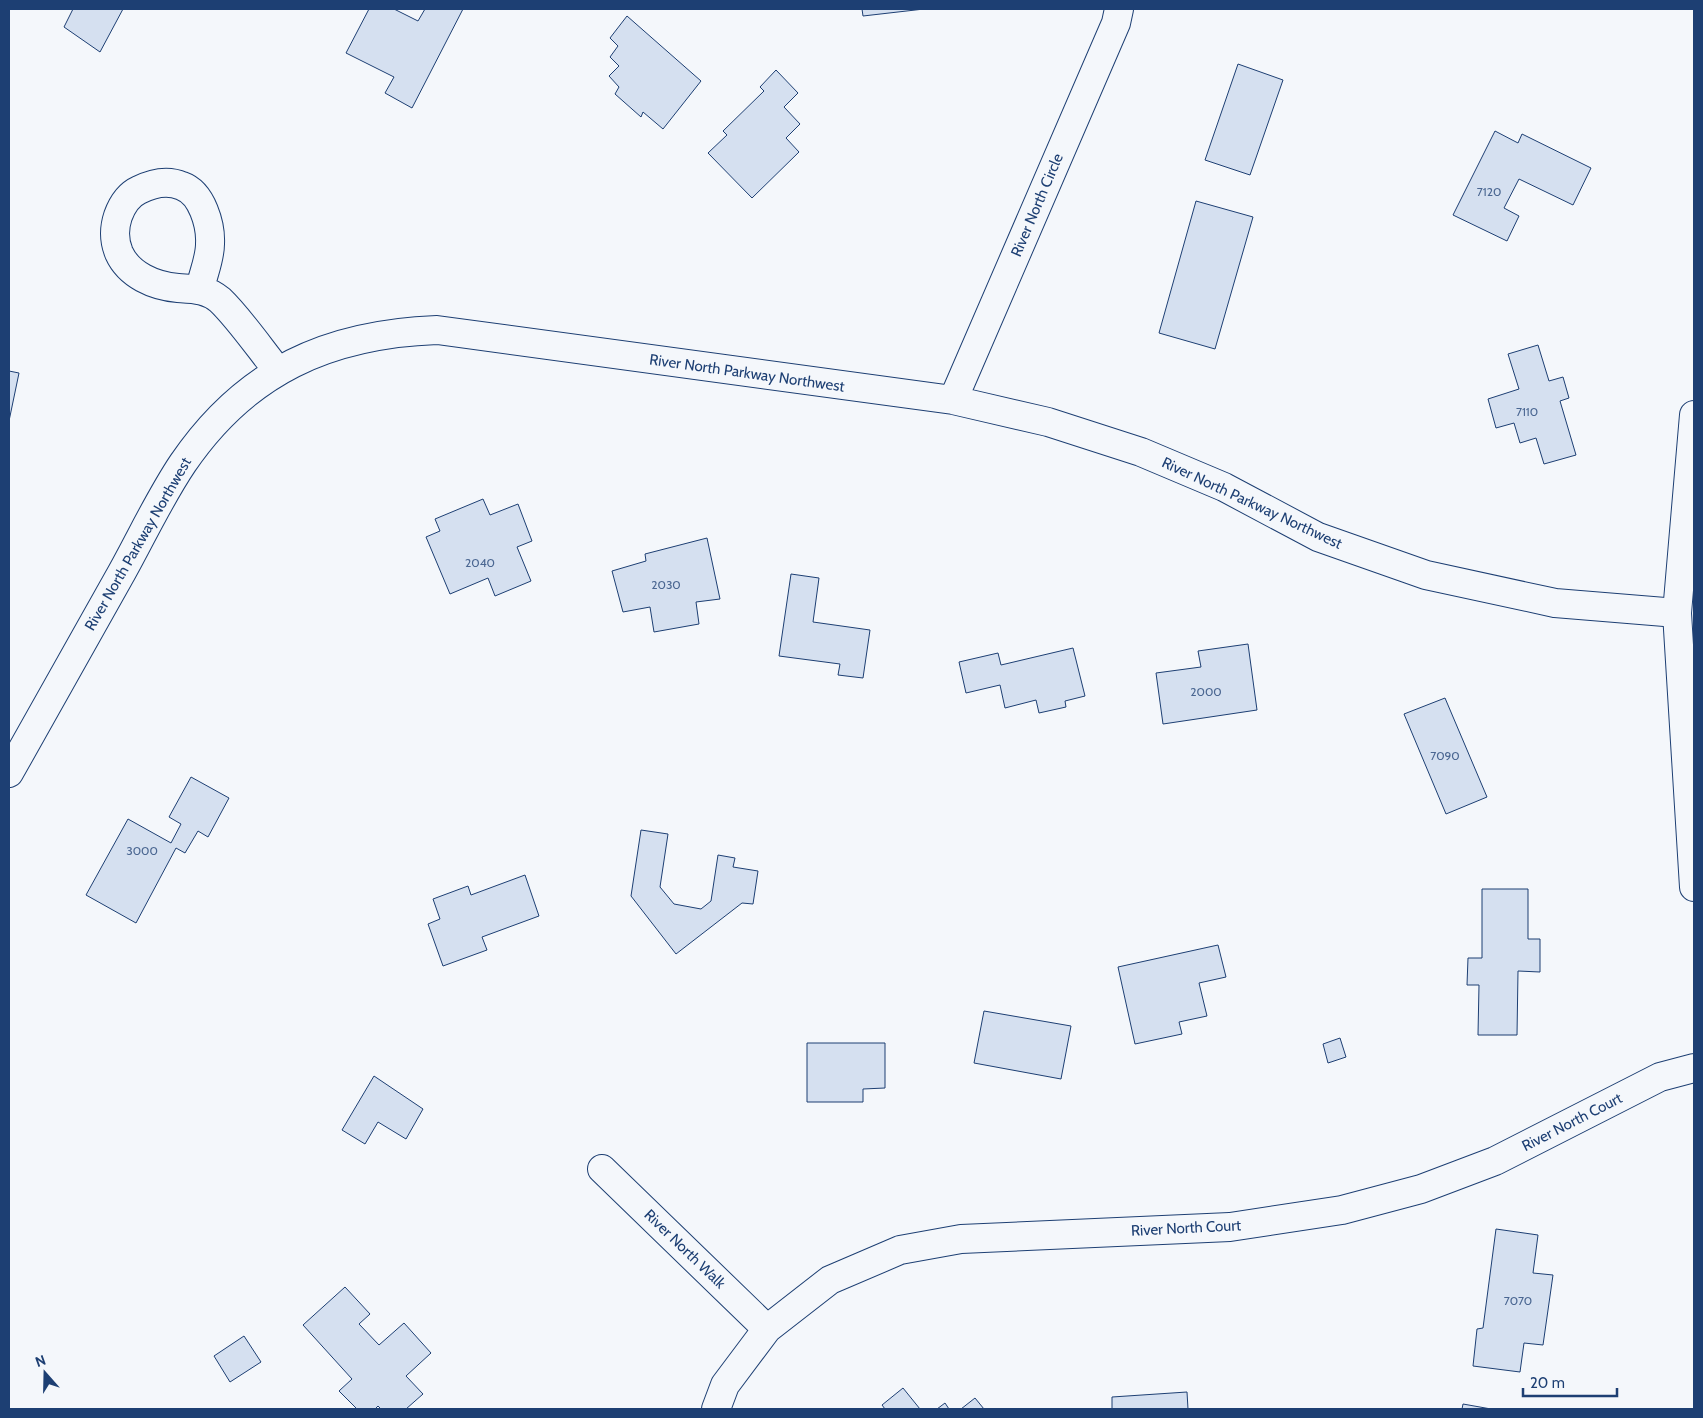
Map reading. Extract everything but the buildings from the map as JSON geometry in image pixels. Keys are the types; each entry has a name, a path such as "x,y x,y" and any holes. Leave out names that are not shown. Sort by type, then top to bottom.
{"street":[{"name":"River North Circle","path":"953,400 1116,23 1119,9"},
{"path":"200,289 220,300 278,371"},
{"name":"River North Parkway Northwest","path":"9,774 183,463 224,412 278,371 315,352 353,340 397,332 437,330 953,400 1048,422 1141,452 1224,487 1318,536 1426,575 1555,603 1677,613"},
{"path":"1694,415 1677,613 1694,886"},
{"name":"River North Court","path":"716,1409 726,1385 767,1329 830,1280 900,1250 961,1239 1230,1227 1342,1210 1421,1189 1496,1161 1660,1077 1694,1068"},
{"name":"River North Walk","path":"602,1168 767,1329"}]}
